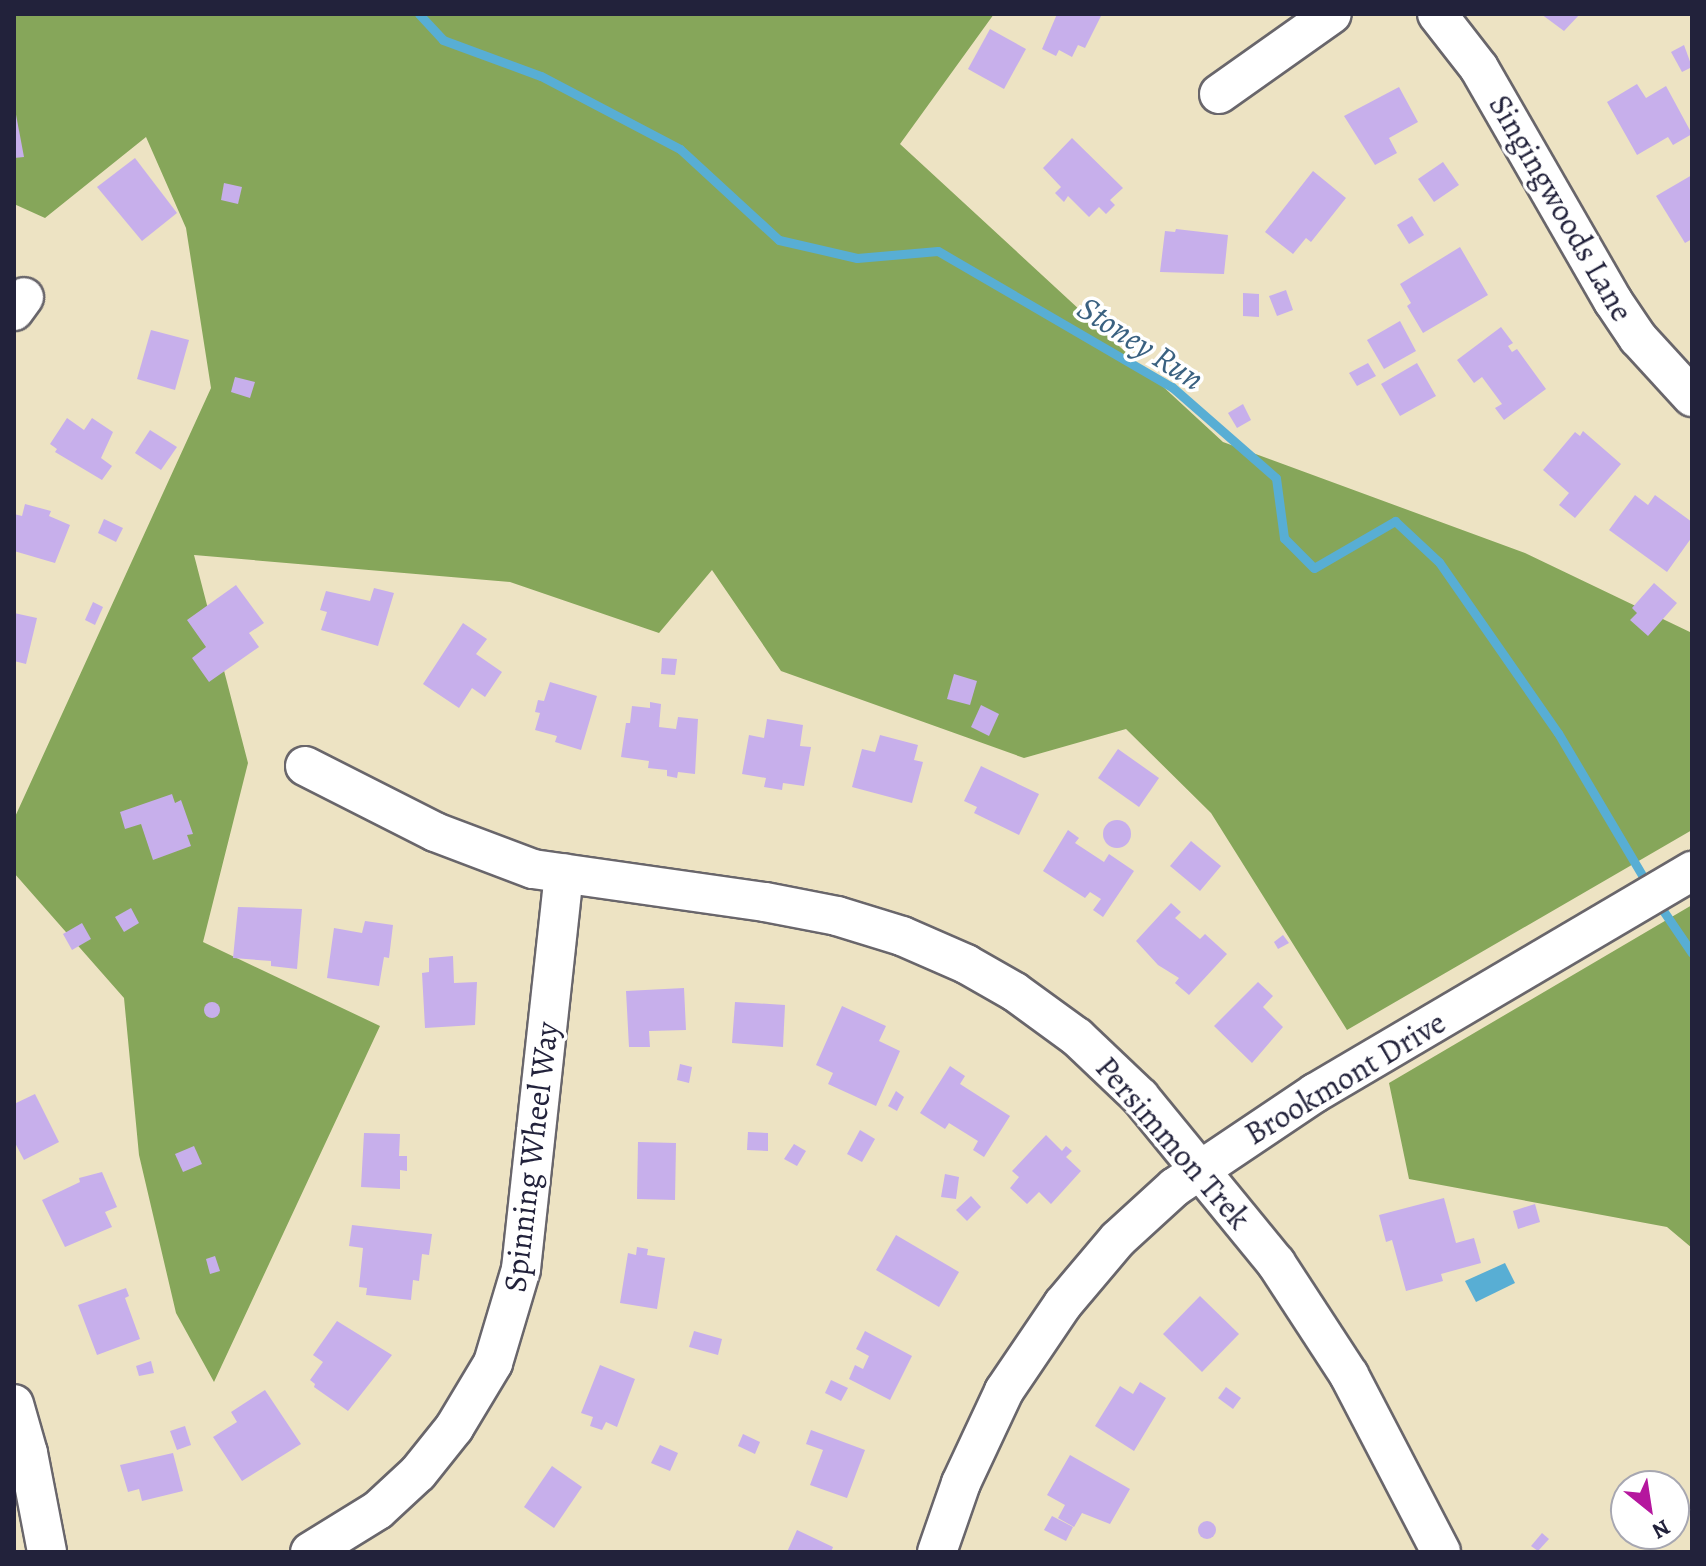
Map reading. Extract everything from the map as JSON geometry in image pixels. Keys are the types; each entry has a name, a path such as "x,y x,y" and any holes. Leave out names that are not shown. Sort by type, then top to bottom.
{"street":[{"path":"1219,94 1332,14"},
{"name":"Singingwoods Lane","path":"1437,14 1479,68 1613,301 1638,338 1692,397"},
{"name":"Persimmon Trek","path":"305,766 435,832 533,869 765,902 837,916 902,936 966,964 1015,992 1106,1061 1140,1097 1304,1301 1349,1375 1441,1552"},
{"name":"Brookmont Drive","path":"937,1552 961,1483 1004,1391 1063,1304 1118,1239 1200,1169 1315,1093 1692,871"},
{"name":"Spinning Wheel Way","path":"310,1552 378,1510 418,1473 454,1428 493,1363 521,1269 564,873"},
{"path":"14,1404 28,1453 47,1552"}],"green space":[{"path":"14,14 994,14 900,144 1223,442 1525,553 1692,633 1692,830 1347,1030 1211,813 1126,729 1024,758 781,671 712,570 659,633 510,582 194,555 248,763 203,942 380,1026 214,1382 176,1313 139,1155 124,998 14,873 14,819 211,388 186,228 146,137 45,218 14,204"},
{"path":"1692,905 1692,1248 1667,1227 1409,1179 1389,1083"}],"water":[{"path":"1505,1263 1515,1283 1476,1302 1465,1281"}],"building":[{"path":"1057,14 1102,14 1085,48 1078,45 1072,57 1059,50 1056,56 1042,49"},
{"path":"1541,14 1580,14 1564,31"},
{"path":"990,29 1026,49 1004,89 968,69"},
{"path":"1684,45 1692,67 1682,72 1671,52"},
{"path":"1637,84 1646,98 1666,86 1692,134 1673,145 1668,137 1637,155 1607,102"},
{"path":"1399,87 1418,122 1389,138 1397,153 1375,165 1344,116"},
{"path":"14,104 24,157 14,158"},
{"path":"1072,138 1123,188 1110,200 1115,205 1106,214 1099,207 1089,217 1068,196 1064,202 1055,193 1061,187 1043,168"},
{"path":"135,158 177,213 142,241 97,187"},
{"path":"1443,162 1459,185 1434,202 1418,179"},
{"path":"1313,171 1346,198 1311,242 1306,238 1293,254 1265,232"},
{"path":"1692,175 1692,239 1685,243 1656,196"},
{"path":"224,183 242,187 238,204 221,200"},
{"path":"1412,216 1424,235 1409,244 1397,225"},
{"path":"1176,229 1228,235 1224,274 1160,272 1165,231 1175,232"},
{"path":"1460,247 1488,295 1423,333 1407,306 1411,303 1400,284"},
{"path":"1286,290 1293,310 1277,316 1269,296"},
{"path":"1243,293 1259,294 1259,317 1243,316"},
{"path":"1400,321 1416,351 1384,369 1367,340"},
{"path":"1501,327 1513,343 1508,346 1512,352 1517,349 1546,389 1504,420 1495,408 1502,404 1482,377 1474,383 1457,360"},
{"path":"151,330 189,340 175,390 137,379"},
{"path":"1368,363 1376,376 1357,386 1349,373"},
{"path":"1417,363 1436,396 1400,416 1381,384"},
{"path":"235,377 255,382 250,398 231,392"},
{"path":"1243,404 1251,420 1237,428 1228,413"},
{"path":"67,418 84,430 92,418 113,432 101,458 112,466 102,480 55,452 57,449 50,444"},
{"path":"150,430 177,447 161,470 135,453"},
{"path":"1583,431 1621,464 1575,518 1559,505 1569,493 1543,470 1575,432 1580,436"},
{"path":"1635,495 1648,505 1655,495 1692,522 1692,537 1667,572 1609,530"},
{"path":"25,504 51,511 49,516 70,525 55,563 14,551 14,514 22,516"},
{"path":"104,519 123,528 116,542 98,533"},
{"path":"1654,583 1677,603 1648,636 1630,620 1637,613 1632,608"},
{"path":"236,585 264,623 249,633 259,647 209,682 192,658 206,647 187,620"},
{"path":"374,588 394,593 378,646 321,630 327,612 320,610 326,591 370,601"},
{"path":"93,602 103,607 95,625 85,620"},
{"path":"14,613 37,618 26,664 14,661"},
{"path":"463,623 487,639 476,654 502,672 485,697 472,688 459,708 423,684"},
{"path":"662,658 677,659 675,675 661,674"},
{"path":"954,674 977,681 970,705 947,699"},
{"path":"550,682 597,696 581,750 555,742 557,736 535,730 540,713 535,712 538,700 544,701"},
{"path":"650,702 661,704 659,727 676,729 678,717 698,719 695,774 678,772 677,778 667,776 667,770 648,768 649,761 621,757 632,706 650,708"},
{"path":"981,705 999,714 989,736 971,727"},
{"path":"767,719 803,725 800,746 811,747 804,786 783,783 782,790 764,787 766,778 742,774 749,735 764,738"},
{"path":"880,735 918,745 914,760 923,762 912,803 852,787 862,749 875,752"},
{"path":"1118,749 1159,778 1139,807 1098,778"},
{"path":"981,766 1039,794 1019,835 974,813 977,807 964,801"},
{"path":"172,794 175,803 181,800 193,834 187,835 191,846 153,860 141,824 125,829 120,812"},
{"path":"1117,820 1127,824 1131,834 1127,844 1117,848 1107,844 1103,834 1107,824"},
{"path":"1068,830 1079,838 1075,843 1104,862 1109,854 1134,871 1103,917 1093,910 1101,899 1090,892 1085,898 1043,871"},
{"path":"1191,841 1221,866 1200,891 1170,866"},
{"path":"1171,903 1181,912 1175,918 1200,939 1205,934 1227,954 1189,995 1175,983 1179,978 1158,965 1136,941"},
{"path":"238,907 302,909 297,969 271,966 271,961 233,958"},
{"path":"131,908 139,923 124,932 115,917"},
{"path":"365,921 393,925 389,958 384,957 379,986 327,978 334,928 362,933"},
{"path":"82,923 91,939 72,950 63,934"},
{"path":"1283,935 1289,943 1278,949 1274,942"},
{"path":"453,956 454,983 477,982 475,1025 425,1028 422,973 429,972 429,958"},
{"path":"1258,982 1273,996 1263,1007 1283,1027 1252,1063 1214,1026"},
{"path":"684,988 686,1030 649,1031 650,1047 629,1047 626,991"},
{"path":"209,1002 215,1002 220,1010 218,1016 209,1018 204,1013 204,1007"},
{"path":"735,1002 785,1005 783,1047 732,1043"},
{"path":"842,1006 886,1026 879,1041 900,1051 876,1106 828,1084 833,1073 816,1065"},
{"path":"680,1064 692,1067 689,1083 677,1080"},
{"path":"950,1066 965,1076 960,1084 1010,1116 984,1157 973,1150 978,1141 949,1123 945,1129 920,1113"},
{"path":"896,1091 904,1097 897,1111 888,1106"},
{"path":"35,1094 59,1142 24,1160 14,1141 14,1104"},
{"path":"860,1130 875,1139 862,1162 847,1154"},
{"path":"748,1132 768,1133 768,1151 747,1150"},
{"path":"364,1133 400,1134 399,1156 407,1156 407,1171 400,1170 400,1189 361,1187"},
{"path":"1046,1135 1062,1151 1066,1146 1072,1151 1066,1157 1081,1171 1051,1204 1039,1192 1027,1204 1010,1188 1019,1177 1012,1171"},
{"path":"638,1142 676,1143 675,1200 637,1199"},
{"path":"794,1144 806,1151 797,1166 784,1159"},
{"path":"194,1146 202,1164 183,1172 175,1154"},
{"path":"102,1172 117,1207 105,1212 112,1227 65,1247 42,1200 80,1182 79,1178"},
{"path":"945,1174 959,1177 956,1199 941,1197"},
{"path":"971,1196 981,1207 967,1221 956,1210"},
{"path":"1444,1198 1456,1243 1474,1238 1481,1263 1441,1274 1443,1281 1406,1291 1392,1240 1386,1242 1379,1215"},
{"path":"1535,1204 1540,1222 1518,1229 1513,1211"},
{"path":"352,1225 432,1234 429,1255 422,1254 419,1281 413,1280 411,1300 366,1295 367,1288 359,1287 363,1248 349,1246"},
{"path":"896,1235 959,1272 939,1307 876,1270"},
{"path":"637,1247 648,1249 647,1255 665,1258 657,1309 620,1303 628,1253 636,1255"},
{"path":"215,1256 220,1271 210,1274 206,1259"},
{"path":"126,1288 129,1296 125,1298 140,1339 97,1355 78,1305"},
{"path":"1200,1296 1239,1334 1202,1372 1163,1334"},
{"path":"337,1321 392,1355 348,1411 314,1387 310,1380 323,1362 313,1355"},
{"path":"694,1331 722,1339 718,1355 689,1347"},
{"path":"865,1331 912,1356 890,1400 849,1379 855,1365 863,1369 869,1356 856,1349"},
{"path":"151,1361 154,1373 139,1376 136,1366"},
{"path":"600,1365 635,1379 617,1427 606,1422 602,1430 590,1426 593,1417 581,1413"},
{"path":"831,1380 848,1388 841,1401 825,1393"},
{"path":"1140,1382 1166,1398 1134,1451 1095,1426 1120,1386 1133,1394"},
{"path":"1226,1387 1241,1398 1233,1409 1218,1398"},
{"path":"265,1390 301,1444 242,1481 213,1437 237,1422 231,1412"},
{"path":"185,1426 191,1445 177,1450 170,1431"},
{"path":"811,1430 865,1450 847,1498 810,1485 823,1450 806,1444"},
{"path":"743,1434 760,1442 755,1454 738,1446"},
{"path":"660,1445 678,1453 670,1471 651,1463"},
{"path":"173,1453 183,1491 142,1501 139,1489 128,1492 120,1465"},
{"path":"1070,1455 1130,1489 1110,1524 1082,1513 1074,1527 1058,1518 1065,1505 1047,1495"},
{"path":"552,1466 582,1487 554,1528 524,1507"},
{"path":"1052,1516 1073,1527 1066,1541 1044,1530"},
{"path":"1207,1521 1216,1530 1207,1539 1198,1530"},
{"path":"797,1530 833,1547 831,1552 787,1552"},
{"path":"1542,1533 1549,1539 1538,1551 1531,1546"}],"waterway":[{"name":"Stoney Run","path":"419,14 443,40 541,76 680,149 779,240 857,258 938,251 1172,387 1276,478 1284,538 1314,568 1395,521 1439,562 1558,733 1649,887"},
{"name":"Stoney Run","path":"1658,903 1692,953"}]}
